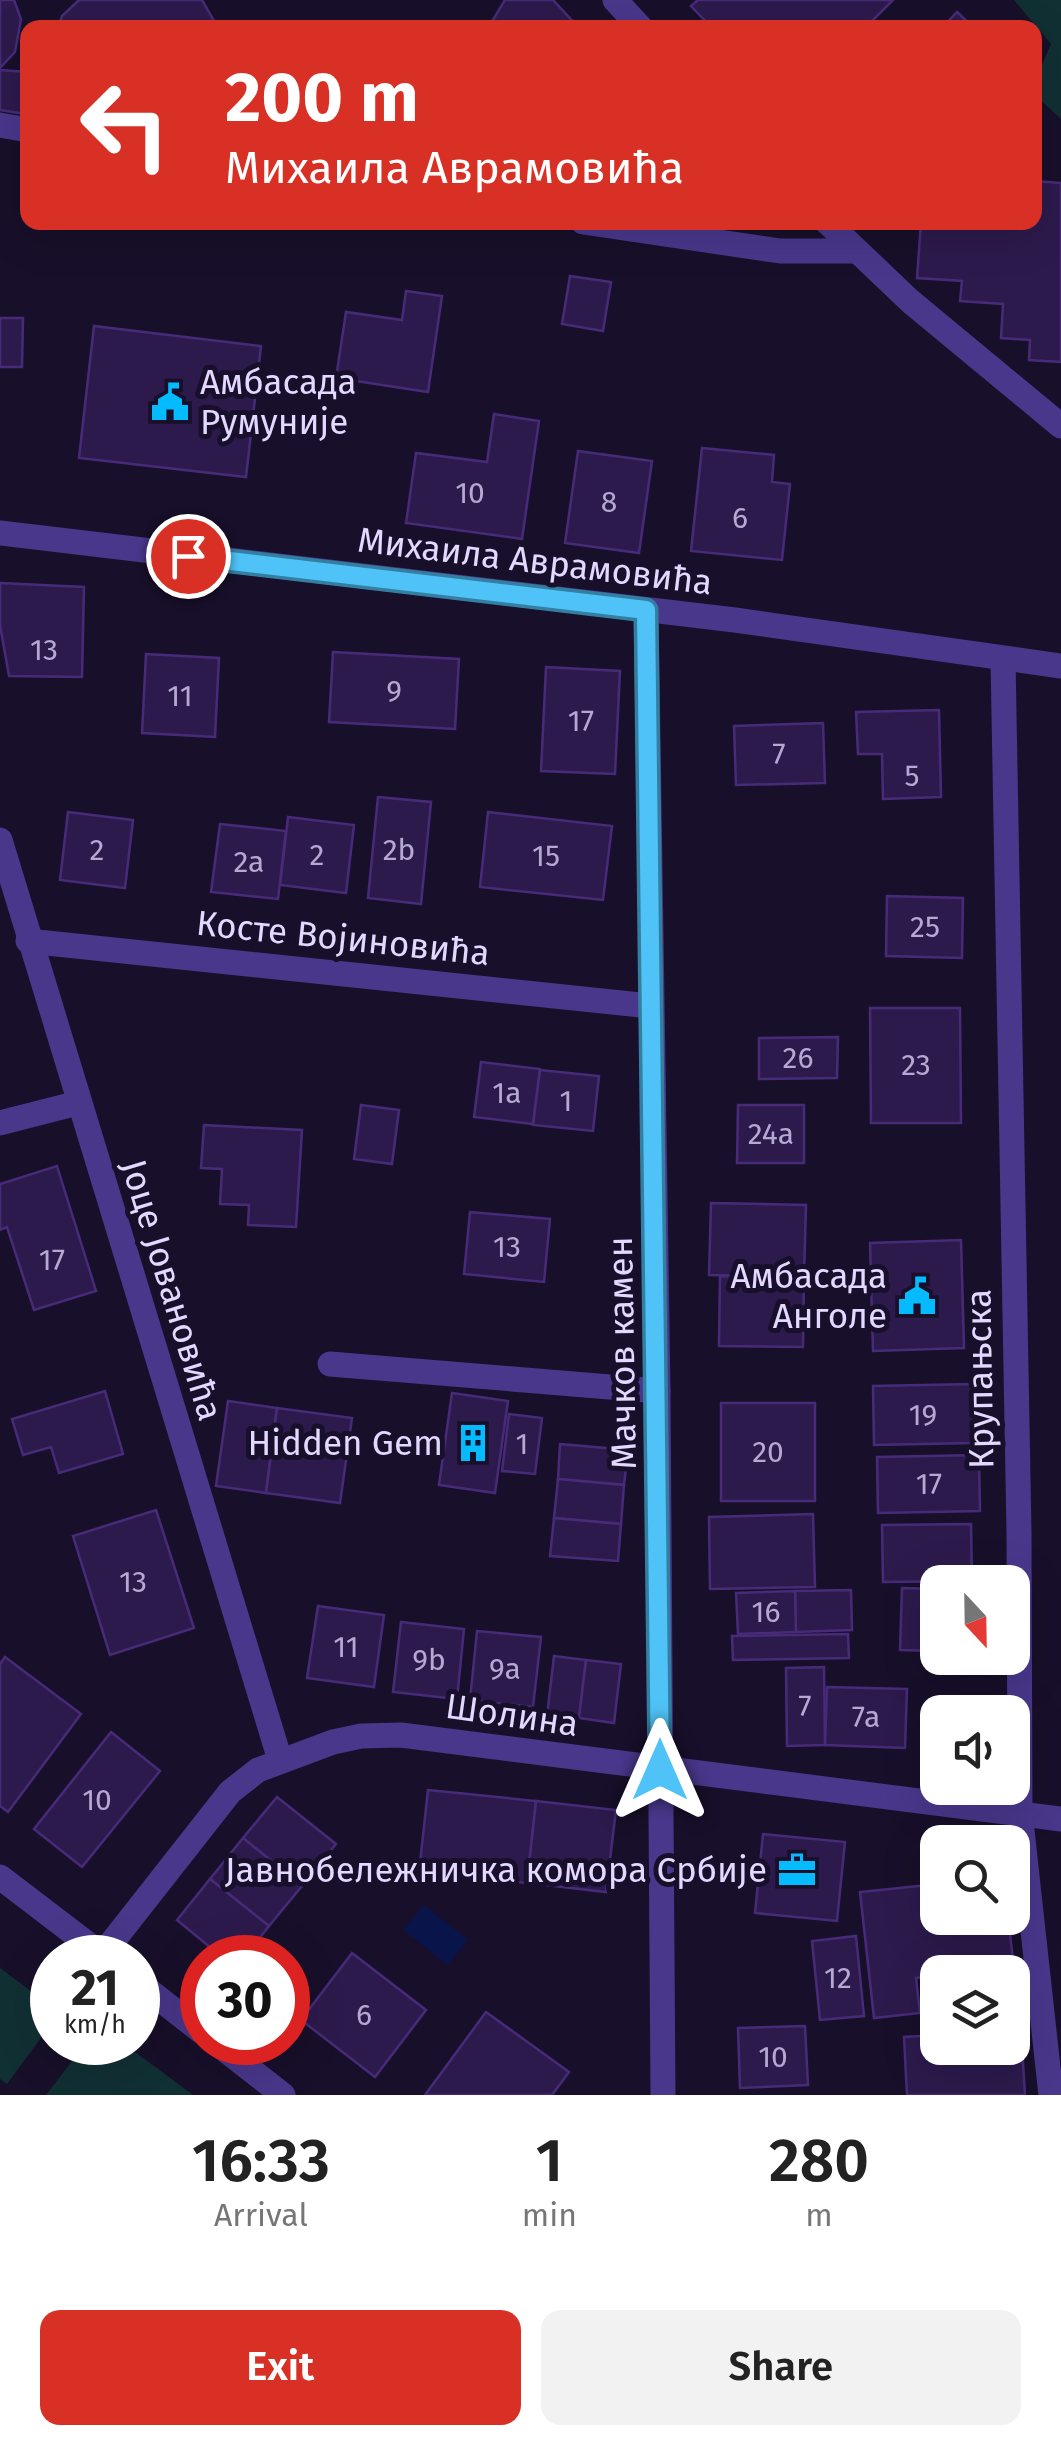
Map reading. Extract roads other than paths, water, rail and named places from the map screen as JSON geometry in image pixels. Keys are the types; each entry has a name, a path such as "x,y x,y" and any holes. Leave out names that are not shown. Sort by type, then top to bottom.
{"street":[{"path":"616,0 634,20"},
{"path":"637,230 780,251 856,252"},
{"path":"835,230 974,356 1061,426"},
{"name":"Михаила Аврамовића","path":"0,533 646,610 1061,666"},
{"name":"Мачков камен","path":"646,610 658,1392 662,2095"},
{"name":"Крупањска","path":"1003,659 1019,1533 1020,1812 1051,2095"},
{"name":"Јоце Јовановића","path":"0,840 280,1760"},
{"name":"Косте Војиновића","path":"28,941 650,1006"},
{"path":"0,1123 78,1104"},
{"path":"330,1364 658,1392"},
{"name":"Шолина","path":"120,1935 230,1792 258,1770 280,1760 361,1736 401,1735 1061,1818"},
{"path":"0,1876 77,1935"},
{"path":"160,1999 180,2015"},
{"path":"245,2065 283,2095"}],"place":[{"name":"Амбасада Румуније","path":"170,402"},
{"name":"Амбасада Анголе","path":"917,1296"},
{"name":"Hidden Gem","path":"473,1443"},
{"name":"Јавнобележничка комора Србије","path":"797,1870"}]}
